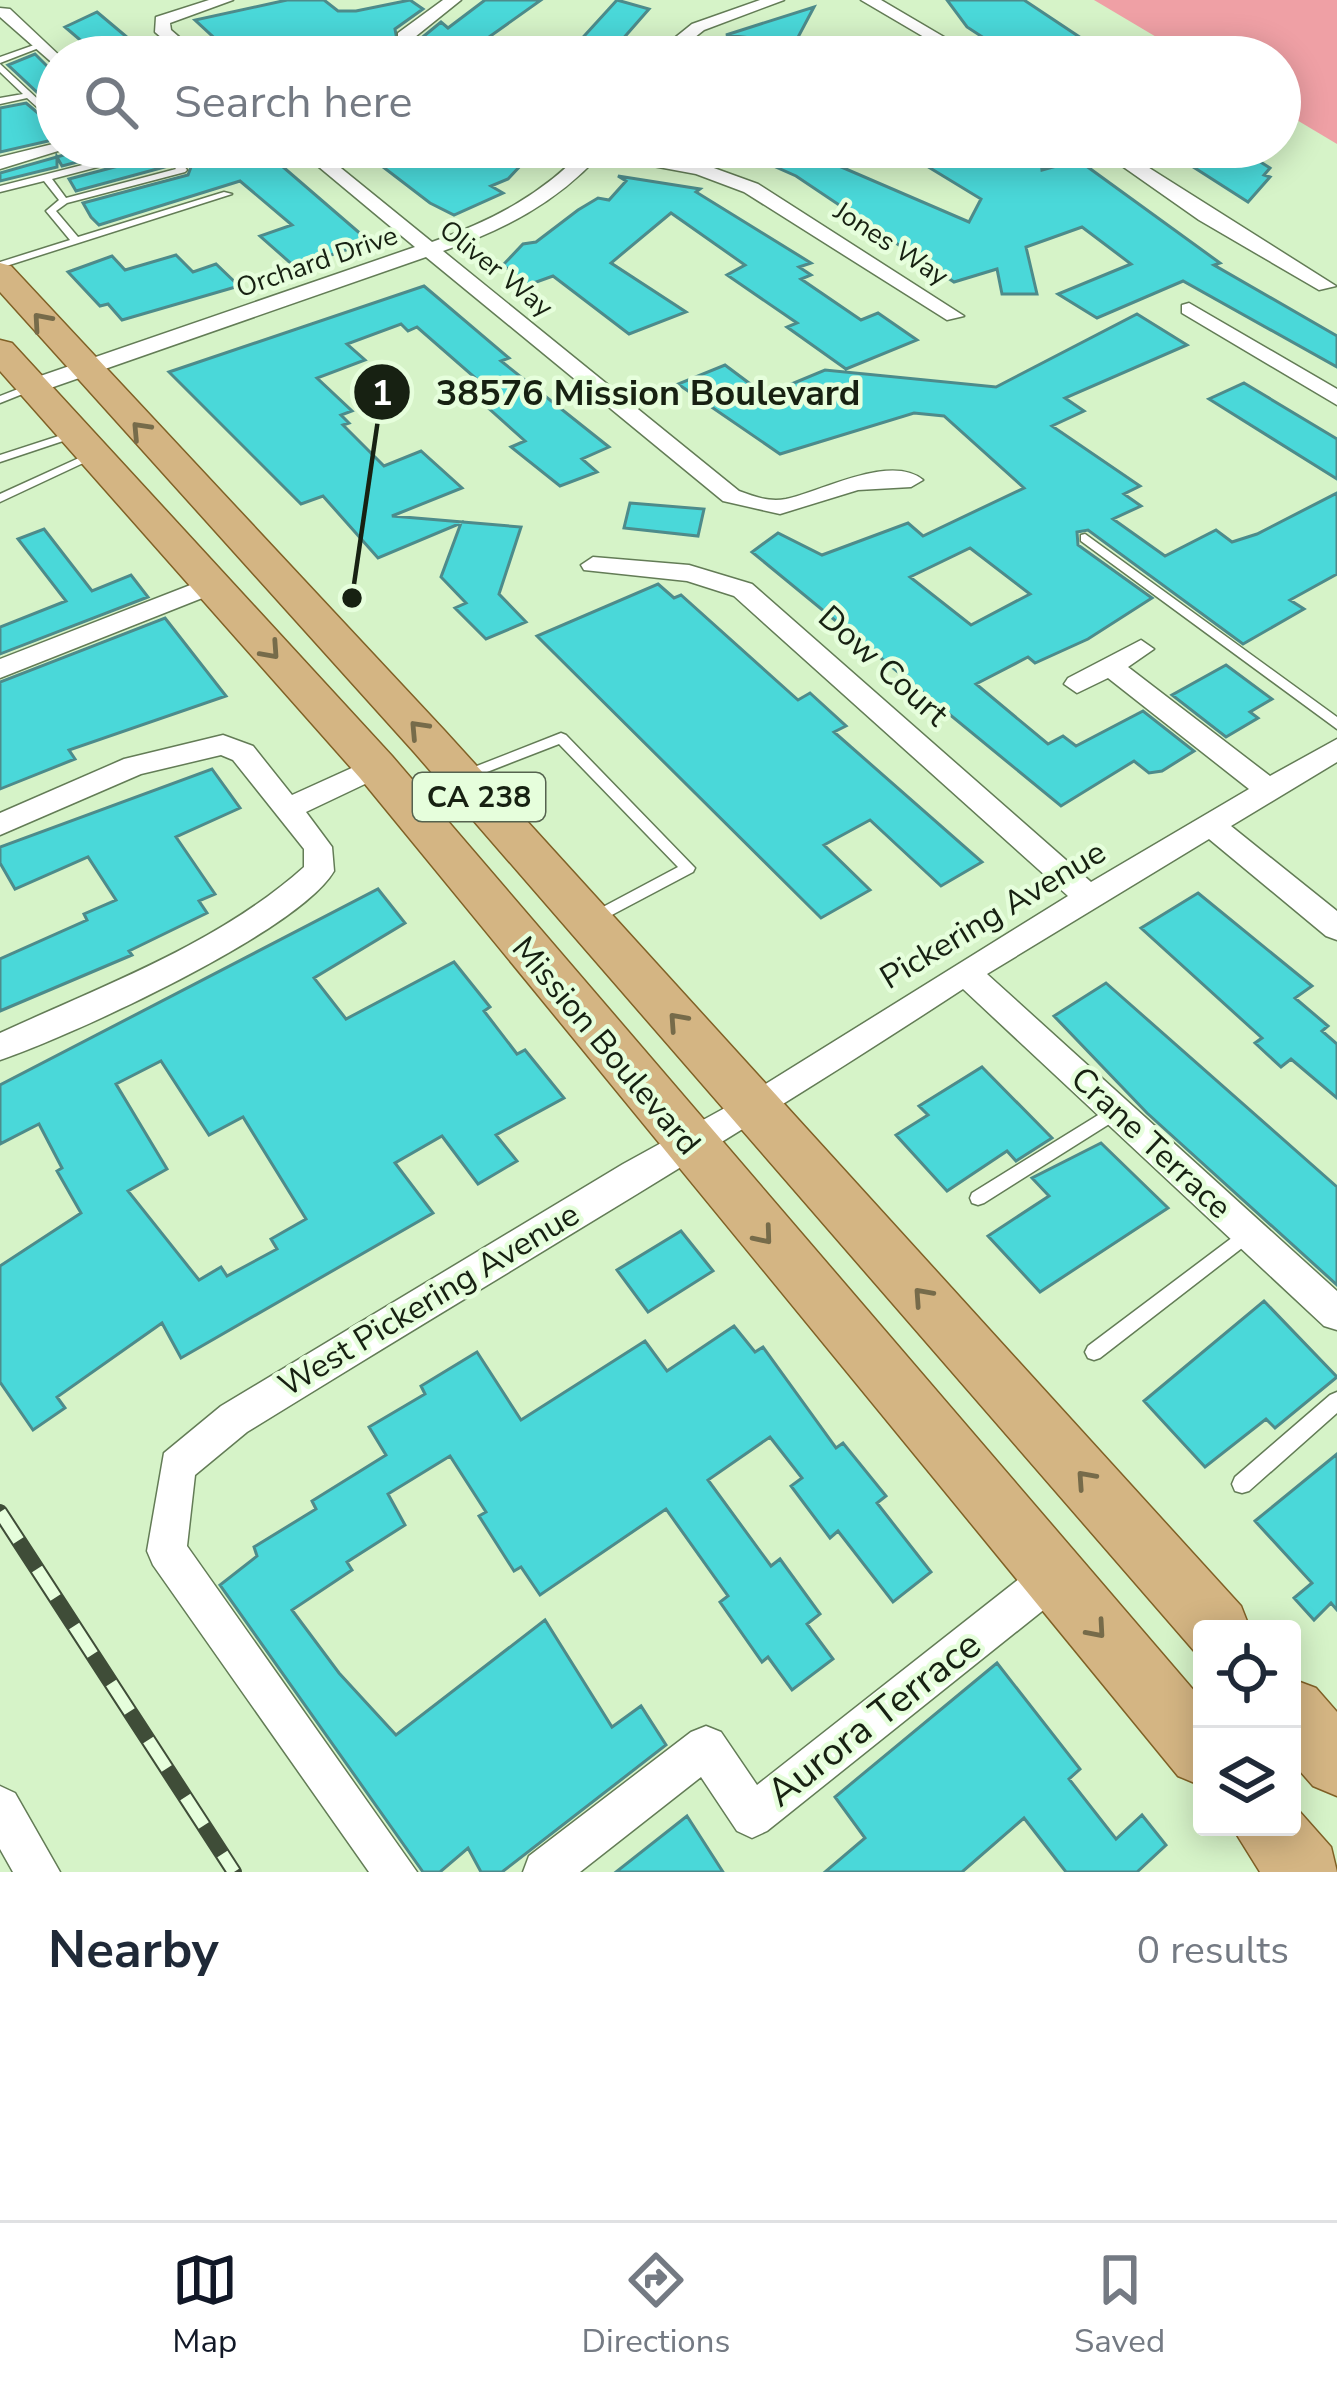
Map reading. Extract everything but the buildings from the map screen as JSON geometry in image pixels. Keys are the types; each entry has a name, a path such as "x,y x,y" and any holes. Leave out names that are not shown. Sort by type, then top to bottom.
{"main road":[{"name":"Mission Boulevard","path":"0,269 83,369 461,777 1210,1620"},
{"name":"Mission Boulevard","path":"0,350 15,393 83,445 376,767 689,1147 1193,1742"},
{"path":"1301,1722 1337,1762"},
{"path":"1275,1836 1306,1872"}],"street":[{"path":"168,36 162,20 225,0"},
{"path":"405,36 454,0"},
{"path":"687,36 776,0"},
{"path":"869,0 933,36"},
{"path":"4,11 36,42"},
{"path":"0,164 36,154"},
{"name":"Oliver Way","path":"330,168 731,496 760,509 794,507 854,483 911,480"},
{"name":"Orchard Drive","path":"15,393 432,252 536,205 575,168"},
{"name":"Jones Way","path":"695,168 751,188 954,316"},
{"path":"1134,168 1326,286"},
{"path":"1189,309 1337,398"},
{"name":"Dow Court","path":"593,565 689,573 743,590 1089,898"},
{"path":"0,669 211,586"},
{"path":"1077,684 1141,649"},
{"path":"1109,666 1269,790"},
{"path":"0,825 134,766 223,745 243,753 318,847 319,871 299,892 235,930 0,1047"},
{"name":"Pickering Avenue","path":"689,1147 965,972 1337,749"},
{"path":"286,809 376,767"},
{"path":"1210,825 1337,928"},
{"name":"Crane Terrace","path":"965,972 1337,1314"},
{"name":"West Pickering Avenue","path":"395,1872 167,1551 177,1466 234,1418 635,1174 689,1147"},
{"name":"Aurora Terrace","path":"545,1872 706,1747 752,1816 1052,1578"},
{"path":"0,1808 38,1872"}],"lane":[{"path":"36,48 0,64 36,100"},
{"path":"0,101 31,95"},
{"path":"0,189 81,168"},
{"path":"76,241 51,211 64,201 180,168"},
{"path":"46,177 64,201"},
{"path":"0,269 226,194"},
{"path":"0,459 83,445"},
{"path":"0,498 83,445"},
{"path":"1085,538 1337,724"},
{"path":"461,777 561,738 688,868 589,921"},
{"path":"978,1198 1116,1111"},
{"path":"1094,1352 1249,1233"},
{"path":"1241,1484 1337,1401"}],"shaded area":[{"path":"1094,0 1337,0 1337,144 1301,123 1301,36 1155,36"}],"railway":[{"path":"0,1512 234,1872"}],"place":[{"name":"38576 Mission Boulevard","path":"352,598"}]}
